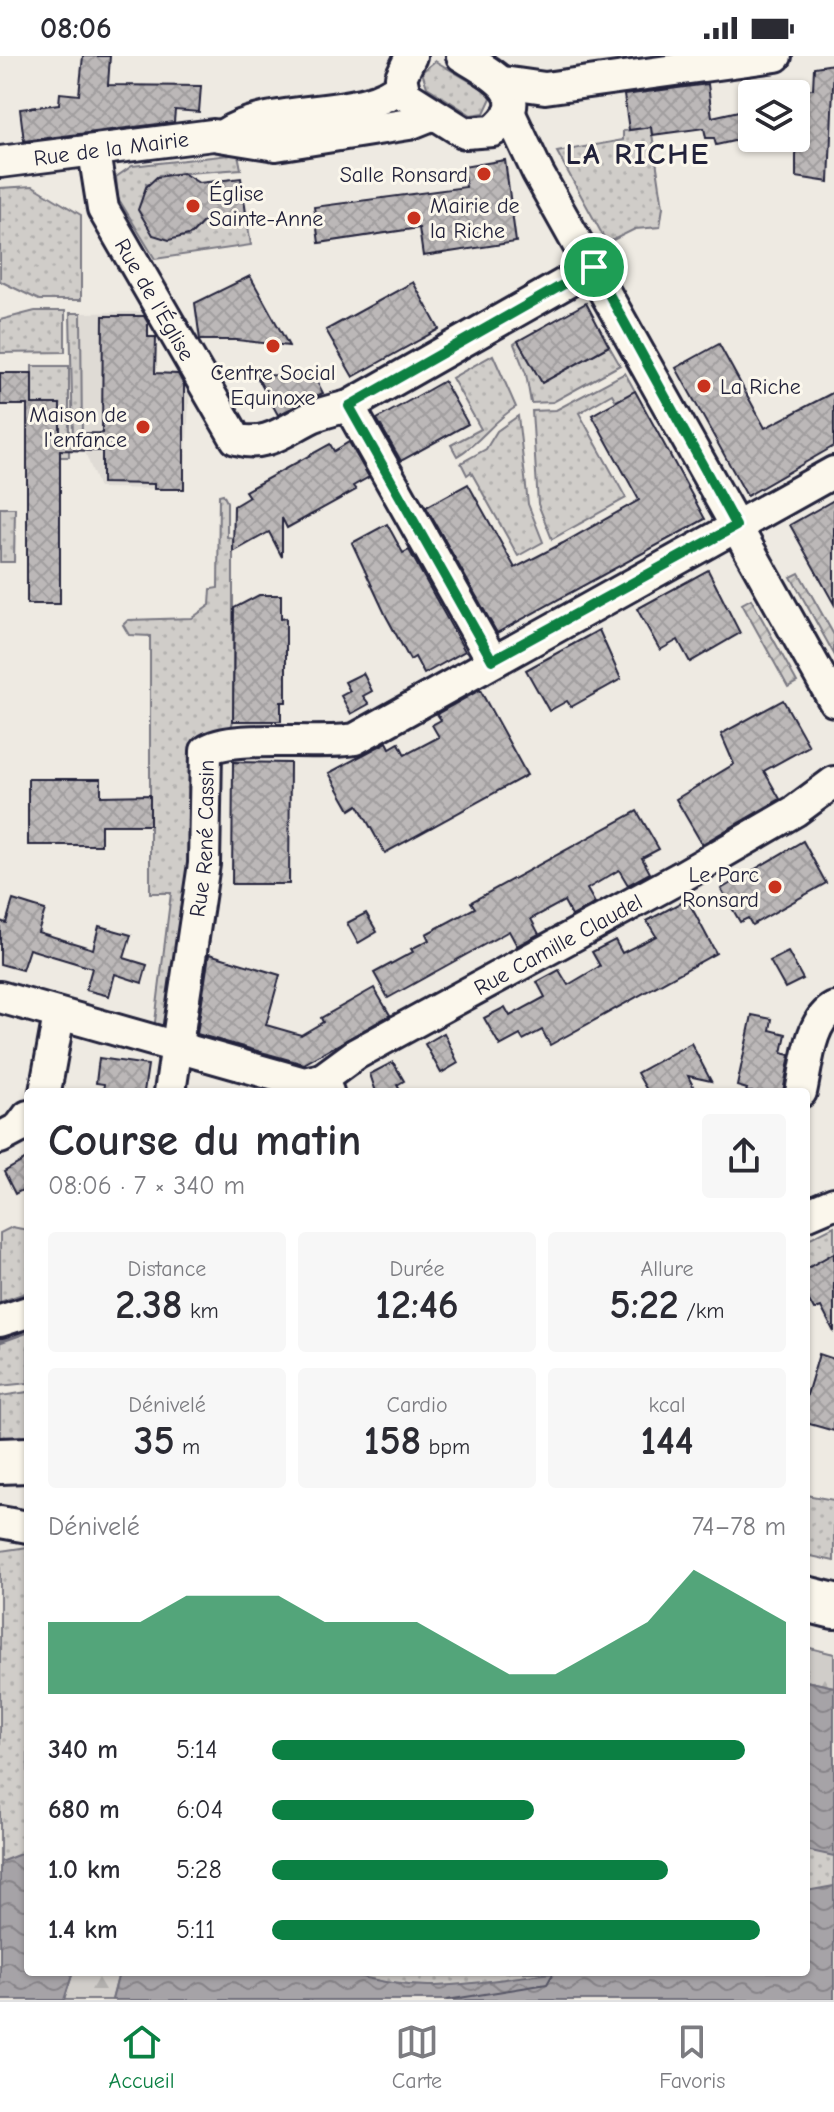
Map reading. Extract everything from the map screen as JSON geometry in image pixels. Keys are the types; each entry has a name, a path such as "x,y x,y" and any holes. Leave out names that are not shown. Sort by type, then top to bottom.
{"highway":[{"path":"0,1461 24,1460"},
{"path":"0,1488 24,1487"},
{"path":"810,1573 834,1579"},
{"path":"810,1600 834,1606"}],"street":[{"path":"508,101 545,88 776,56"},
{"path":"467,57 508,101 538,173 594,267 834,701"},
{"path":"406,64 405,95 465,133 487,133 504,122 508,101"},
{"name":"Rue de la Mairie","path":"223,135 235,127 278,114 385,100 406,64"},
{"name":"Rue de la Mairie","path":"0,162 223,135 276,145 409,124 434,114"},
{"path":"487,133 538,173"},
{"name":"Rue de l'Église","path":"94,152 103,209 236,439 251,443 267,441 315,416 349,406"},
{"path":"492,660 349,406 594,267"},
{"name":"Rue René Cassin","path":"177,1047 204,864 206,751 224,743 333,743 355,739 834,472"},
{"name":"Rue Camille Claudel","path":"325,1085 356,1054 679,878 795,811 834,782"},
{"path":"0,997 304,1083 325,1085"},
{"path":"802,1088 816,1030 821,1019 834,1008"},
{"path":"46,1088 59,1015"},
{"path":"171,1088 177,1047"},
{"path":"0,1138 19,1128 24,1121"},
{"path":"810,1213 834,1203"},
{"path":"0,1321 24,1313"},
{"path":"0,1522 24,1526"}],"shaded area":[{"name":"Maison de l'enfance","path":"143,312 141,337 154,385 190,385 184,489 99,488 82,444 81,313"}],"green space":[{"path":"435,61 488,92 491,98 484,113 471,115 427,87 422,72"},
{"path":"651,127 663,207 660,227 635,229 607,243 557,152 623,140 623,131"},
{"path":"238,154 241,169 159,175 149,185 146,184 153,235 189,237 187,221 220,219 221,216 246,213 251,245 155,259 118,198 116,177 132,166"},
{"path":"33,186 81,215 81,300 39,300 0,281 0,188"},
{"path":"35,311 65,311 65,352 0,353 0,320"},
{"path":"70,313 81,313 82,444 73,440"},
{"path":"518,341 542,383 609,346 620,365 553,402 531,403 526,374 514,344"},
{"path":"493,355 516,407 457,456 451,445 481,429 452,378"},
{"path":"32,366 69,366 69,457 60,457 60,404 32,404"},
{"path":"625,373 635,391 616,401 612,394 579,413 626,498 552,539 538,504 532,411 556,410"},
{"path":"518,416 528,504 543,542 518,556 471,472 467,475 461,463 486,449 497,431"},
{"path":"223,494 227,502 227,537 233,538 233,721 229,733 203,733 190,745 192,843 166,1028 154,1030 171,893 150,893 150,636 129,635 123,625 128,620 192,618 210,605 211,589 218,588 219,495"},
{"path":"0,508 15,508 14,562 0,562"},
{"path":"799,573 834,635 834,654 791,577"},
{"path":"751,599 797,682 788,687 742,604"},
{"path":"834,1226 834,1253 810,1267 810,1238"},
{"path":"12,1227 24,1229 24,1293 0,1302 0,1233"},
{"path":"24,1319 24,1383 0,1386 0,1328"},
{"path":"24,1393 24,1441 0,1443 0,1396"},
{"path":"810,1496 834,1500 834,1561 810,1556"},
{"path":"24,1548 24,1976 810,1976 810,1651 834,1654 834,2000 0,2000 0,1551"},
{"path":"810,1648 834,1654 834,1687 810,1682"},
{"path":"72,1976 118,1977 112,2000 64,2000"}],"water":[{"path":"810,1682 834,1687 834,1856 810,1851"},
{"path":"24,1853 24,1976 72,1976 64,2000 0,2000 0,1862"},
{"path":"834,1886 834,2000 112,2000 117,1976 360,1976 404,1985 431,1986 528,1976 810,1976 810,1890"}],"building":[{"path":"83,56 110,56 108,85 201,86 199,112 175,110 174,122 24,141 20,109 59,104 60,93 79,95"},
{"path":"834,64 829,182 796,177 796,152 810,152 810,89 813,89 814,67"},
{"path":"708,84 712,117 738,111 738,140 716,145 714,138 706,138 704,128 652,135 651,127 629,130 624,95"},
{"name":"Mairie de la Riche","path":"505,160 516,242 423,256 419,228 319,243 314,207 466,187 463,167"},
{"name":"Église Sainte-Anne","path":"183,173 199,183 241,178 246,213 203,222 192,234 169,240 153,235 138,210 146,187 157,177"},
{"path":"250,276 289,346 237,340 200,340 195,303"},
{"path":"413,282 439,329 353,377 326,330"},
{"path":"586,303 609,346 542,383 518,341"},
{"path":"103,316 144,316 148,323 148,337 156,337 155,373 178,374 184,385 184,489 154,489 154,484 102,483 102,451 60,450 60,604 27,604 27,405 0,405 0,373 32,373 32,404 60,404 60,434 102,433"},
{"path":"719,344 765,428 834,392 834,446 747,496 676,368"},
{"path":"256,375 314,376 323,393 278,415"},
{"path":"444,381 468,424 401,461 377,419"},
{"path":"635,391 705,519 497,633 426,507 468,484 515,568 563,543 639,500 592,415"},
{"path":"349,442 369,477 353,486 356,490 287,528 282,518 282,557 269,532 233,552 234,506 249,497 245,491 330,444 334,451"},
{"path":"834,500 834,604 790,525"},
{"path":"387,524 403,553 409,550 465,651 424,674 415,657 410,660 352,543"},
{"path":"708,570 740,633 690,662 678,640 660,650 637,609"},
{"path":"259,595 281,595 281,619 286,618 286,702 281,702 281,721 233,721 234,608"},
{"path":"599,630 621,679 571,707 567,701 549,711 526,670"},
{"path":"363,673 372,691 363,696 369,704 351,714 341,696 350,691 345,682"},
{"path":"480,690 527,775 385,853 358,805 350,810 329,773 387,742 390,748 399,743 405,755 439,737 432,725 441,720 437,714"},
{"path":"783,700 809,746 764,771 780,799 702,844 676,799 734,764 721,734"},
{"path":"233,762 290,763 289,884 232,884"},
{"path":"28,779 101,779 101,796 150,795 150,825 101,825 101,845 28,845"},
{"path":"637,811 659,849 642,858 650,873 628,885 619,870 587,889 595,903 572,916 564,901 531,919 539,934 517,946 509,931 388,998 374,973 429,940 426,934 475,908 471,902"},
{"name":"Le Parc Ronsard","path":"803,841 826,883 752,925 748,918 740,922 721,889"},
{"path":"687,899 716,953 550,1045 542,1030 523,1040 520,1035 500,1046 484,1018 505,1007 510,1016 545,997 537,982 559,970 568,985 600,966 592,952 615,940 622,953 656,936 647,921"},
{"path":"13,900 45,910 38,932 93,949 99,926 131,935 124,958 147,965 142,983 115,974 109,996 86,990 92,968 29,949 22,970 0,964 0,921 6,923"},
{"path":"366,913 377,932 358,943 347,923"},
{"path":"788,952 803,979 785,988 770,961"},
{"path":"209,954 280,975 266,1025 301,1035 323,1022 321,1018 374,988 390,1015 304,1064 197,1034"},
{"path":"752,1015 772,1019 770,1030 786,1034 782,1053 790,1055 784,1088 737,1086"},
{"path":"444,1033 458,1063 441,1073 425,1044"},
{"path":"691,1043 711,1081 688,1076 694,1088 646,1088 637,1073"},
{"path":"99,1058 148,1065 145,1088 104,1088 104,1084 96,1083"},
{"path":"393,1062 404,1081 397,1085 399,1088 375,1088 370,1074"},
{"path":"24,1160 24,1189 15,1194 4,1172"},
{"path":"834,1253 834,1332 821,1307 814,1310 810,1302 810,1267"},
{"path":"819,1354 834,1359 834,1431 810,1424 810,1384"}],"waterway":[{"path":"0,1340 24,1331"}],"place":[{"name":"Salle Ronsard","path":"484,174"},
{"name":"Église Sainte-Anne","path":"193,206"},
{"name":"Mairie de la Riche","path":"414,218"},
{"name":"Centre Social Equinoxe","path":"273,346"},
{"name":"La Riche","path":"704,386"},
{"name":"Maison de l'enfance","path":"143,427"},
{"name":"Le Parc Ronsard","path":"775,887"}],"district":[{"name":"LA RICHE","path":"638,154"}],"route":[{"path":"594,267 736,526 492,660 349,406 594,267"}]}
